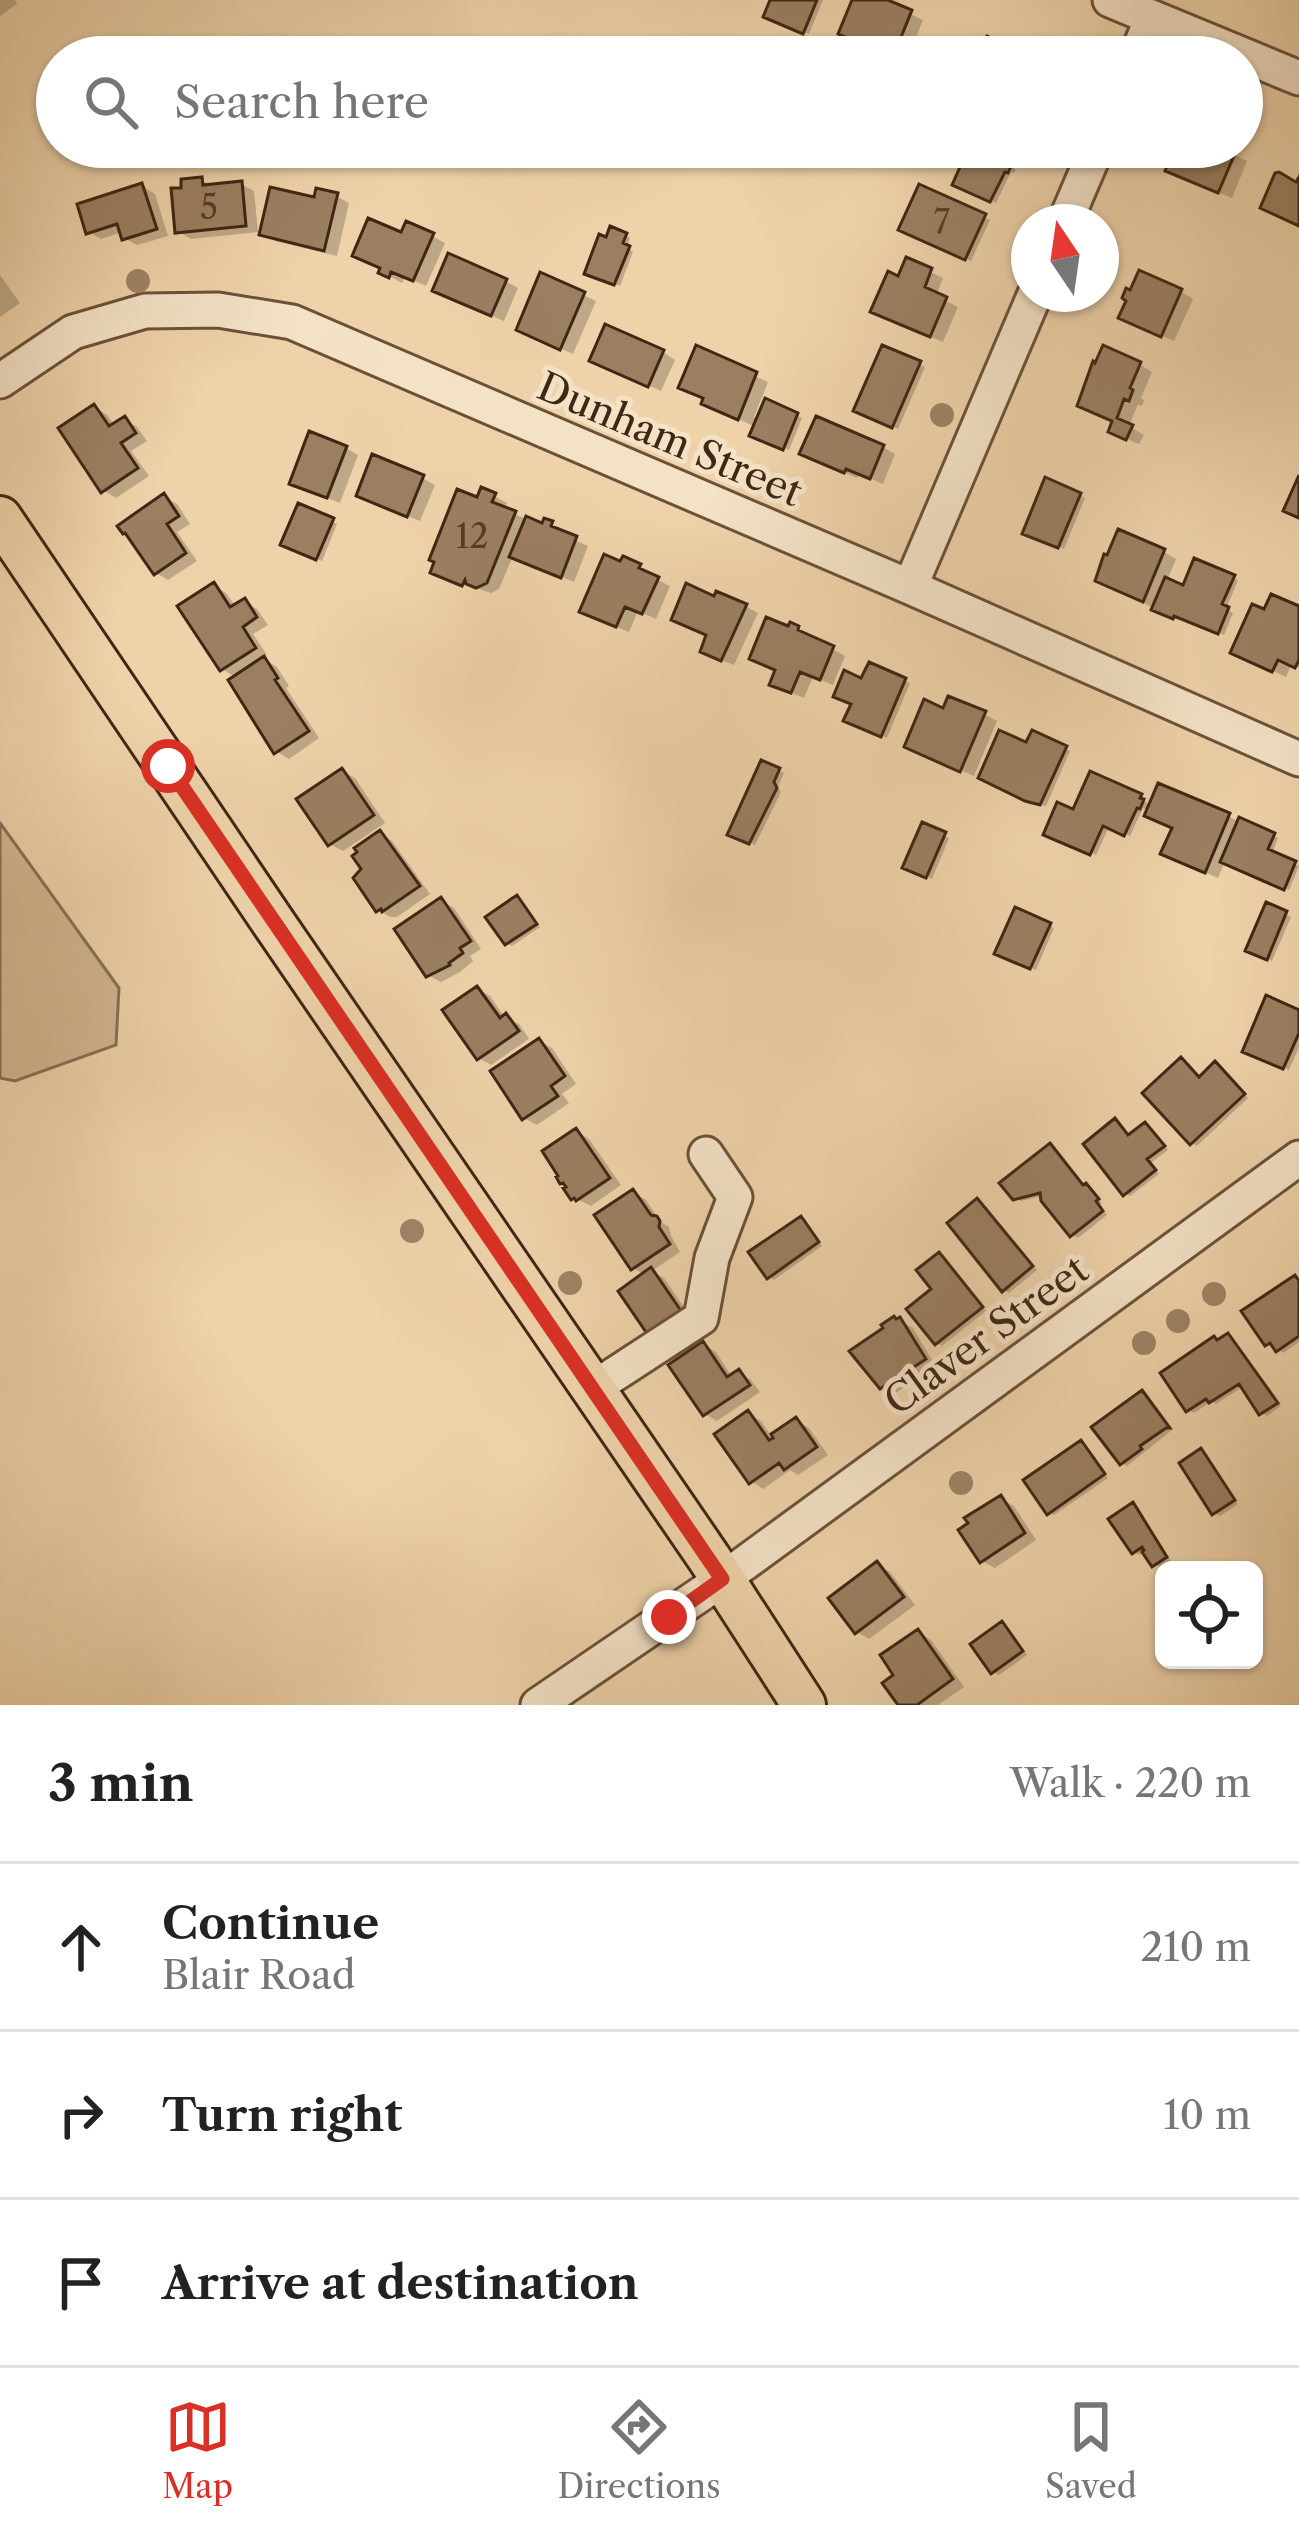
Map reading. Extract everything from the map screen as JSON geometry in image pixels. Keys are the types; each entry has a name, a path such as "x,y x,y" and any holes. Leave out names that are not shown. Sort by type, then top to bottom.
{"main road":[{"path":"0,518 804,1705"}],"street":[{"path":"1110,0 1196,36"},
{"path":"1145,36 1152,18"},
{"path":"1263,63 1299,78"},
{"path":"1073,204 1088,168"},
{"name":"Dunham Street","path":"0,381 73,332 145,311 218,310 292,322 1299,759"},
{"path":"910,587 1027,312"},
{"path":"592,1389 701,1318 712,1258 735,1196 706,1154"},
{"name":"Claver Street","path":"538,1705 722,1579 1299,1158"}],"shaded area":[{"path":"0,823 119,988 116,1045 15,1081 0,1078"}],"building":[{"path":"770,0 817,0 803,34 763,17"},
{"path":"852,0 888,0 912,10 901,36 838,34"},
{"path":"960,168 1010,168 990,202 952,185"},
{"path":"1166,168 1229,168 1218,193"},
{"path":"1279,172 1296,182 1299,177 1299,226 1260,208"},
{"path":"202,177 203,185 242,181 246,226 175,233 171,188 181,188 181,179"},
{"path":"142,183 157,229 122,240 117,224 86,234 77,204"},
{"path":"919,184 986,214 965,260 898,230"},
{"path":"270,187 314,197 316,188 338,193 324,251 259,235"},
{"path":"368,218 401,232 406,221 434,233 413,281 391,272 389,278 378,273 380,268 352,256"},
{"path":"610,226 627,233 623,243 630,246 614,285 584,274 599,234 606,237"},
{"path":"448,253 507,279 491,316 432,291"},
{"path":"906,257 932,268 925,287 947,297 930,337 870,312 888,271 898,276"},
{"path":"1139,270 1182,289 1161,337 1118,318 1126,288 1130,290"},
{"path":"540,272 585,292 560,350 516,330"},
{"path":"605,324 664,350 648,387 589,361"},
{"path":"696,345 757,372 738,420 678,388"},
{"path":"882,345 921,361 892,428 853,411"},
{"path":"1103,345 1141,362 1129,401 1124,399 1117,418 1133,425 1126,440 1108,432 1112,421 1077,406"},
{"path":"765,398 798,413 783,450 749,436"},
{"path":"94,404 109,426 125,416 136,433 121,443 138,468 101,493 58,428"},
{"path":"816,416 884,445 870,479 799,454"},
{"path":"309,431 347,446 327,498 289,484"},
{"path":"372,454 424,475 407,517 356,496"},
{"path":"1299,475 1299,518 1283,511"},
{"path":"1045,477 1081,493 1058,548 1022,534"},
{"path":"481,487 496,493 492,502 516,511 487,583 476,588 465,580 462,586 430,573 434,562 429,560 457,489 477,497"},
{"path":"164,493 179,516 167,524 186,553 154,575 117,526"},
{"path":"298,503 334,518 316,560 280,545"},
{"path":"526,516 542,523 544,518 553,521 551,526 577,536 561,578 509,557"},
{"path":"1118,529 1165,549 1143,602 1095,581"},
{"path":"604,554 620,561 623,556 659,577 642,614 625,607 616,627 579,612"},
{"path":"1194,558 1235,575 1222,604 1229,607 1218,634 1151,610 1165,577 1183,585"},
{"path":"214,582 230,607 245,598 257,617 243,627 256,648 220,671 177,606"},
{"path":"686,583 747,604 721,661 700,652 706,635 671,620"},
{"path":"1271,594 1299,606 1299,660 1295,668 1278,660 1272,672 1230,653 1252,604 1264,609"},
{"path":"766,617 788,626 790,622 834,646 820,680 800,672 791,693 769,685 775,670 749,659"},
{"path":"264,656 309,731 274,754 228,680"},
{"path":"869,662 906,678 881,737 843,721 851,704 833,697 844,670 861,678"},
{"path":"948,696 986,711 960,772 904,747 924,699 943,708"},
{"path":"999,730 1026,742 1032,730 1067,746 1040,805 978,778"},
{"path":"761,760 780,768 774,782 777,788 749,844 727,835"},
{"path":"342,768 374,815 328,846 296,799"},
{"path":"1090,771 1144,799 1124,836 1103,826 1090,855 1043,835 1057,802 1073,809"},
{"path":"1158,783 1230,813 1205,873 1160,854 1172,828 1144,816"},
{"path":"1239,817 1275,833 1268,849 1296,861 1284,890 1220,862"},
{"path":"922,822 946,832 926,878 902,868"},
{"path":"380,830 420,886 376,912 353,878 361,869 352,856 357,852 354,848"},
{"path":"517,895 537,924 505,945 485,917"},
{"path":"441,897 471,941 460,948 463,953 450,965 426,977 394,929"},
{"path":"1266,902 1287,911 1267,960 1245,951"},
{"path":"1015,907 1051,923 1030,969 994,954"},
{"path":"477,986 500,1018 506,1013 519,1031 477,1060 442,1010"},
{"path":"1266,995 1299,1010 1299,1033 1283,1069 1242,1052"},
{"path":"539,1038 565,1076 551,1086 558,1096 522,1120 490,1071"},
{"path":"1181,1057 1199,1077 1215,1061 1245,1094 1190,1145 1142,1093"},
{"path":"1115,1118 1128,1135 1145,1122 1165,1146 1147,1159 1156,1170 1123,1196 1083,1144"},
{"path":"576,1128 610,1178 576,1201 560,1184 542,1151"},
{"path":"1050,1143 1099,1199 1103,1211 1070,1237 1041,1201 1040,1193 1013,1200 999,1183"},
{"path":"633,1189 651,1215 657,1216 670,1244 631,1270 594,1215"},
{"path":"977,1198 1033,1266 1002,1292 947,1223"},
{"path":"801,1216 819,1242 767,1279 748,1252"},
{"path":"939,1252 983,1307 935,1345 906,1309 931,1289 916,1270"},
{"path":"651,1267 686,1318 652,1341 618,1291"},
{"path":"1295,1275 1299,1336 1276,1352 1270,1343 1265,1346 1241,1311"},
{"path":"894,1316 900,1317 926,1359 880,1389 849,1351"},
{"path":"1228,1333 1278,1403 1259,1415 1239,1384 1186,1412 1160,1373 1214,1336 1217,1340"},
{"path":"703,1341 727,1377 739,1369 750,1385 703,1416 668,1365"},
{"path":"1142,1390 1170,1428 1120,1465 1091,1427"},
{"path":"748,1410 769,1440 796,1417 817,1447 784,1470 779,1463 749,1484 714,1434"},
{"path":"1081,1440 1105,1474 1047,1515 1023,1480"},
{"path":"1201,1448 1235,1500 1212,1515 1179,1463"},
{"path":"1001,1495 1025,1533 980,1563 958,1530 968,1523 964,1518"},
{"path":"1133,1502 1167,1557 1152,1567 1142,1547 1132,1554 1108,1519"},
{"path":"877,1561 904,1597 855,1634 828,1598"},
{"path":"1002,1621 1023,1651 991,1674 970,1644"},
{"path":"918,1629 953,1679 917,1705 898,1705 882,1683 893,1675 880,1655"}],"route":[{"path":"168,766 722,1579 669,1617"}]}
